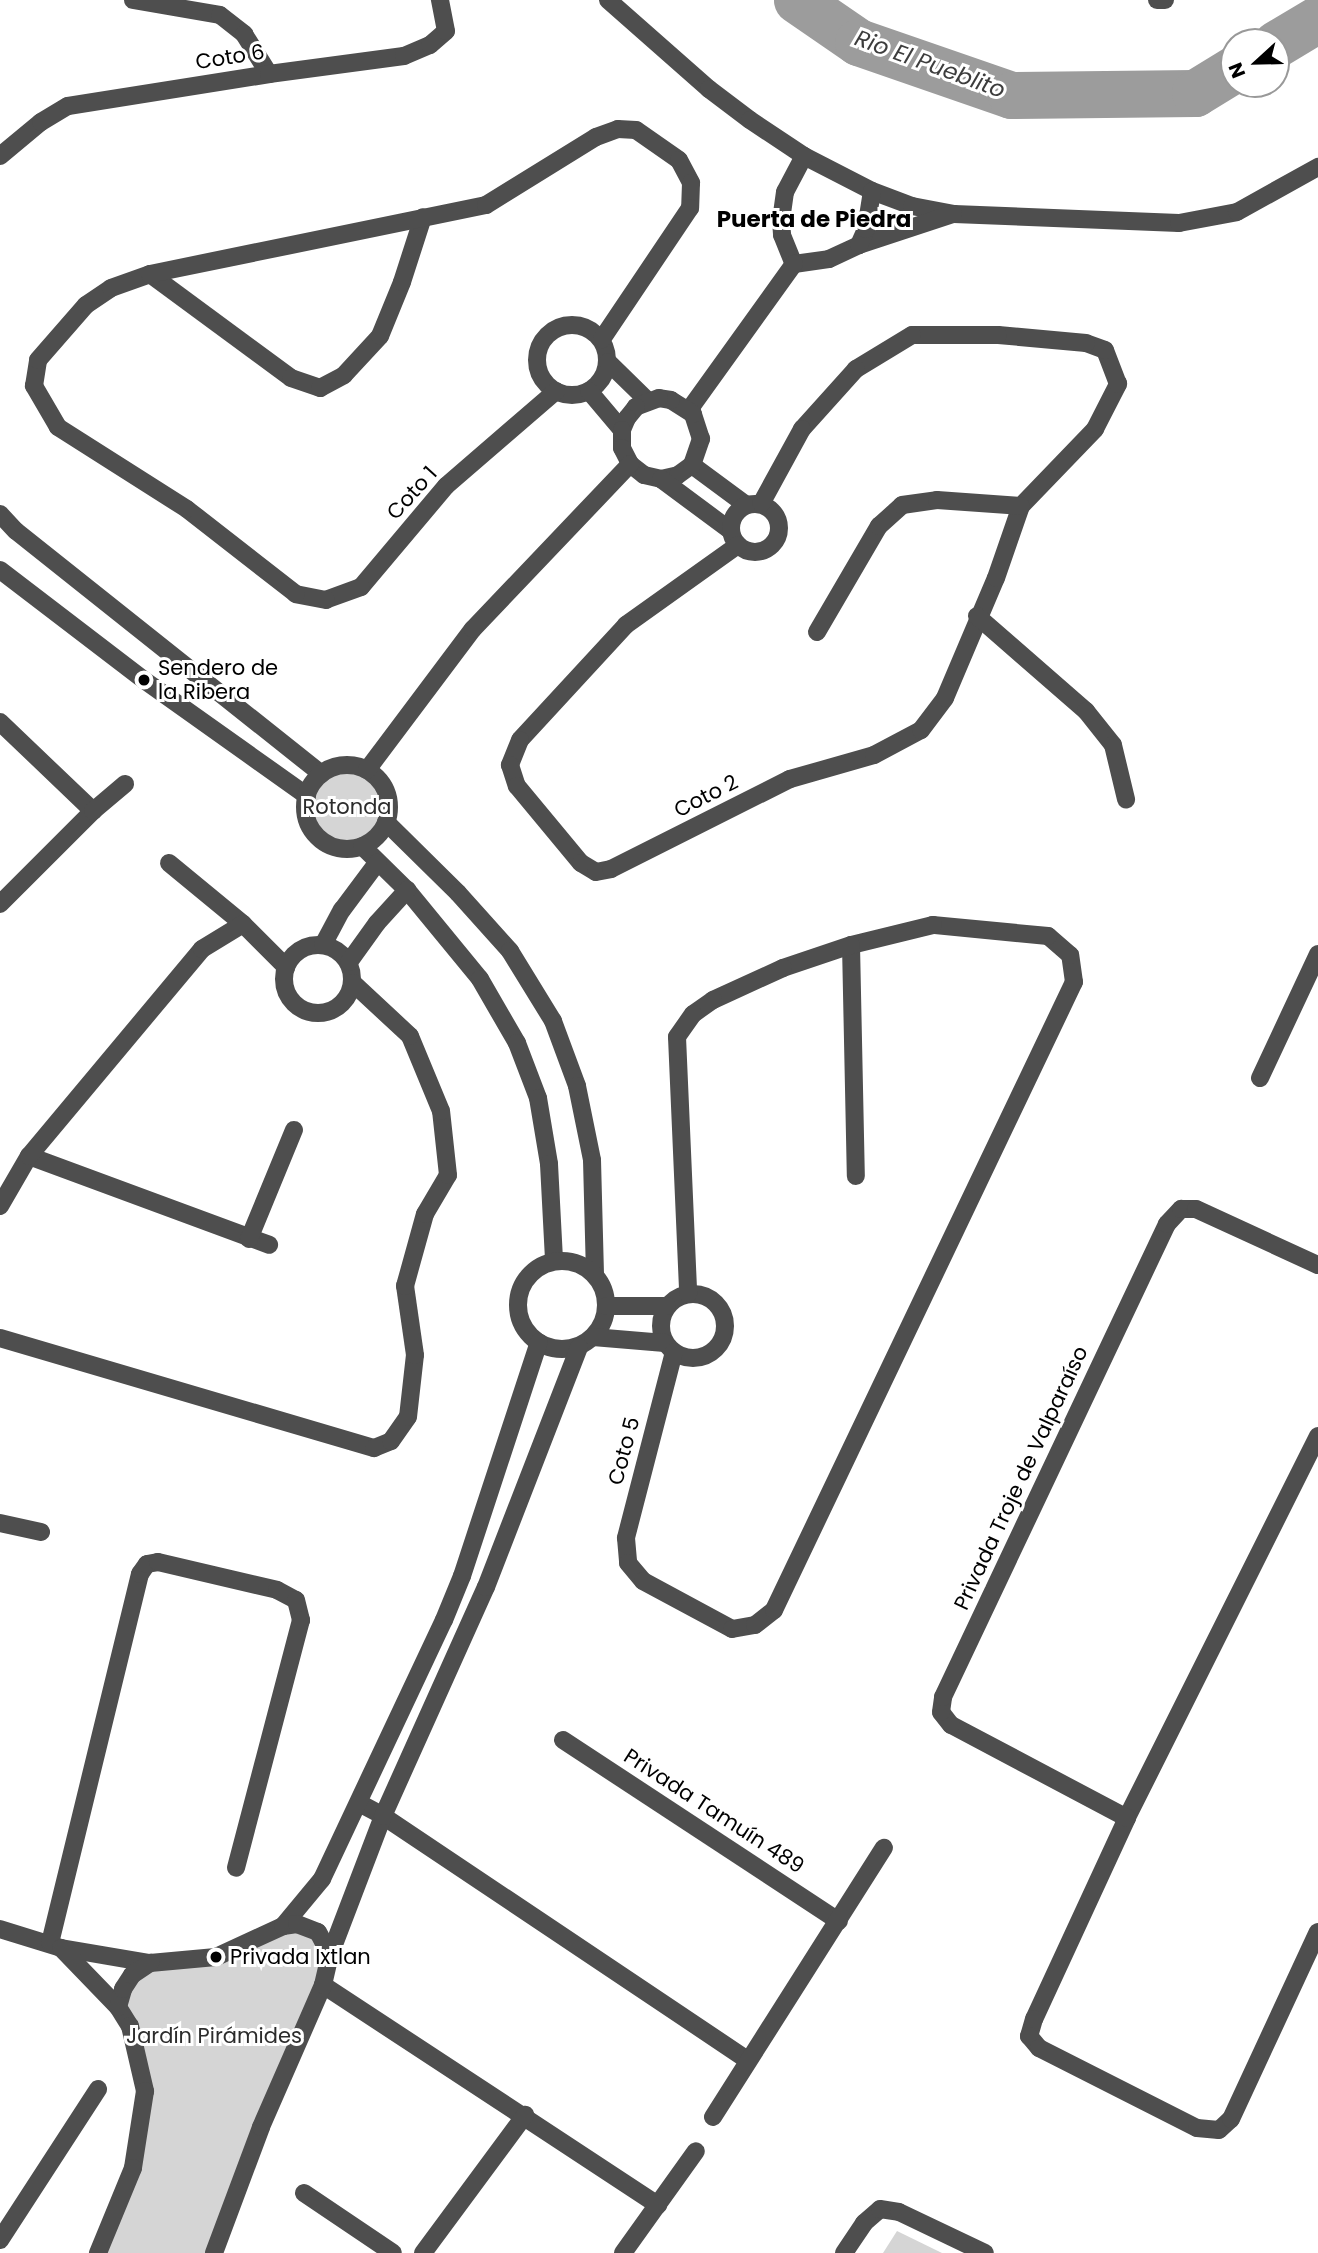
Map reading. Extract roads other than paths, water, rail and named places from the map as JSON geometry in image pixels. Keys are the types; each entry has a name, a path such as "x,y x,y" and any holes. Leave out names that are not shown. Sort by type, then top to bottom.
{"street":[{"path":"132,0 220,15 244,34 269,74"},
{"name":"Coto 6","path":"0,156 41,122 68,106 404,56 430,45 446,31 440,0"},
{"path":"608,0 709,89 804,156 872,191 912,206 954,214 1180,223 1237,212 1318,167"},
{"path":"1157,0 1165,0"},
{"path":"150,274 485,205 596,137 618,129 636,130 679,160 691,183 690,208 601,340"},
{"path":"794,264 782,235 781,220 785,192 804,156"},
{"path":"859,245 866,229 872,191"},
{"path":"689,410 794,264 829,259 859,245 954,214"},
{"path":"150,274 291,378 320,388 344,375 380,336 402,282 423,217"},
{"name":"Coto 1","path":"150,274 111,288 86,305 38,360 34,386 58,427 187,509 296,594 326,600 361,587 446,486 556,391"},
{"path":"608,362 605,374 589,391 567,395 556,391 541,375 537,364 538,353 548,333 570,324 582,326 601,340 608,362 648,401"},
{"path":"734,538 736,512 754,505 802,429 856,369 912,335 998,335 1086,343 1105,349 1118,384 1096,429 1021,506 996,578 977,617 1086,711 1113,745 1126,799"},
{"path":"589,391 622,430"},
{"path":"661,479 678,475 692,465 701,439 699,426 689,410 671,400 648,401 636,407 622,430 622,447 630,464 644,475 661,479 752,552 760,551 774,543 779,528 775,513 754,505 692,465"},
{"path":"367,770 473,629 630,464"},
{"path":"817,632 878,526 902,505 937,500 1021,506"},
{"path":"0,513 16,531 321,774"},
{"name":"Coto 2","path":"734,538 626,625 520,740 510,765 517,786 581,863 596,872 611,869 790,779 874,755 920,730 945,698 977,617"},
{"path":"0,570 144,680 306,796"},
{"path":"0,722 93,811"},
{"path":"344,765 367,770 377,777 388,799 386,822 377,837 362,846 336,847 314,833 305,809 306,796 321,774 344,765"},
{"path":"0,904 93,811 125,784"},
{"path":"386,822 458,893 510,951 553,1021 577,1086 592,1160 595,1274"},
{"path":"362,846 407,890 480,979 517,1043 538,1098 550,1164 554,1261"},
{"path":"169,863 243,924 286,967"},
{"path":"323,945 342,910 377,863"},
{"path":"349,962 377,923 407,890"},
{"path":"0,1206 29,1156 202,949 243,924"},
{"name":"Coto 5","path":"669,1348 626,1538 628,1563 643,1581 732,1629 755,1625 774,1610 1074,982 1070,955 1048,936 933,925 851,944"},
{"path":"688,1294 677,1037 692,1014 713,1000 783,968 851,944 856,1176"},
{"path":"323,945 338,950 349,962 353,983 350,994 334,1011 311,1013 291,1000 284,978 286,967 300,949 323,945"},
{"path":"1260,1078 1318,954"},
{"path":"0,1338 374,1448 391,1441 408,1417 415,1355 405,1286 425,1214 448,1175 442,1111 410,1036 353,983"},
{"path":"249,1239 293,1130"},
{"path":"29,1156 269,1245"},
{"name":"Privada Troje de Valparaíso","path":"1127,1818 951,1725 941,1712 943,1697 1167,1224 1181,1209 1196,1209 1318,1265"},
{"path":"214,2253 261,2127 323,1985 330,1955 383,1816 486,1587 586,1342 603,1323 607,1306 604,1289 595,1274 576,1262 554,1261 540,1266 528,1276 521,1289 518,1304 528,1332 539,1342 552,1348 586,1342 669,1348 695,1359 707,1356 723,1340 725,1317 719,1306 700,1294 688,1294 667,1306 607,1306"},
{"path":"667,1306 662,1318 669,1348"},
{"path":"284,1926 321,1879 359,1803 462,1576 539,1342"},
{"path":"1318,1436 1127,1818 1034,2019 1029,2036 1039,2048 1197,2128 1219,2130 1231,2119 1318,1932"},
{"path":"0,1523 41,1532"},
{"path":"55,1945 140,1574 147,1564 158,1562 277,1590 296,1600 300,1620 236,1868"},
{"name":"Privada Tamuín 489","path":"564,1741 839,1920"},
{"path":"359,1803 383,1816 747,2060"},
{"path":"713,2117 884,1848"},
{"path":"0,1929 55,1945 150,1963 216,1957 284,1926 297,1924 318,1932 330,1955"},
{"path":"55,1945 118,2007 130,2026 145,2091 133,2168 101,2251"},
{"path":"118,2007 123,1989 132,1975 150,1963"},
{"path":"323,1985 525,2115 658,2205"},
{"path":"0,2241 98,2089"},
{"path":"423,2253 525,2115"},
{"path":"624,2253 695,2151"},
{"path":"304,2193 393,2253"},
{"path":"844,2253 864,2223 880,2209 899,2212 985,2253"}],"waterway":[{"name":"Rio El Pueblito","path":"797,0 858,42 1011,95 1195,93 1220,78"},
{"name":"Rio El Pueblito","path":"1290,36 1318,19"}],"place":[{"name":"Sendero de la Ribera","path":"144,680"},
{"name":"Privada Ixtlan","path":"216,1957"}],"district":[{"name":"Puerta de Piedra","path":"814,219"}],"park label":[{"name":"Rotonda","path":"347,807"},
{"name":"Jardín Pirámides","path":"214,2036"}]}
